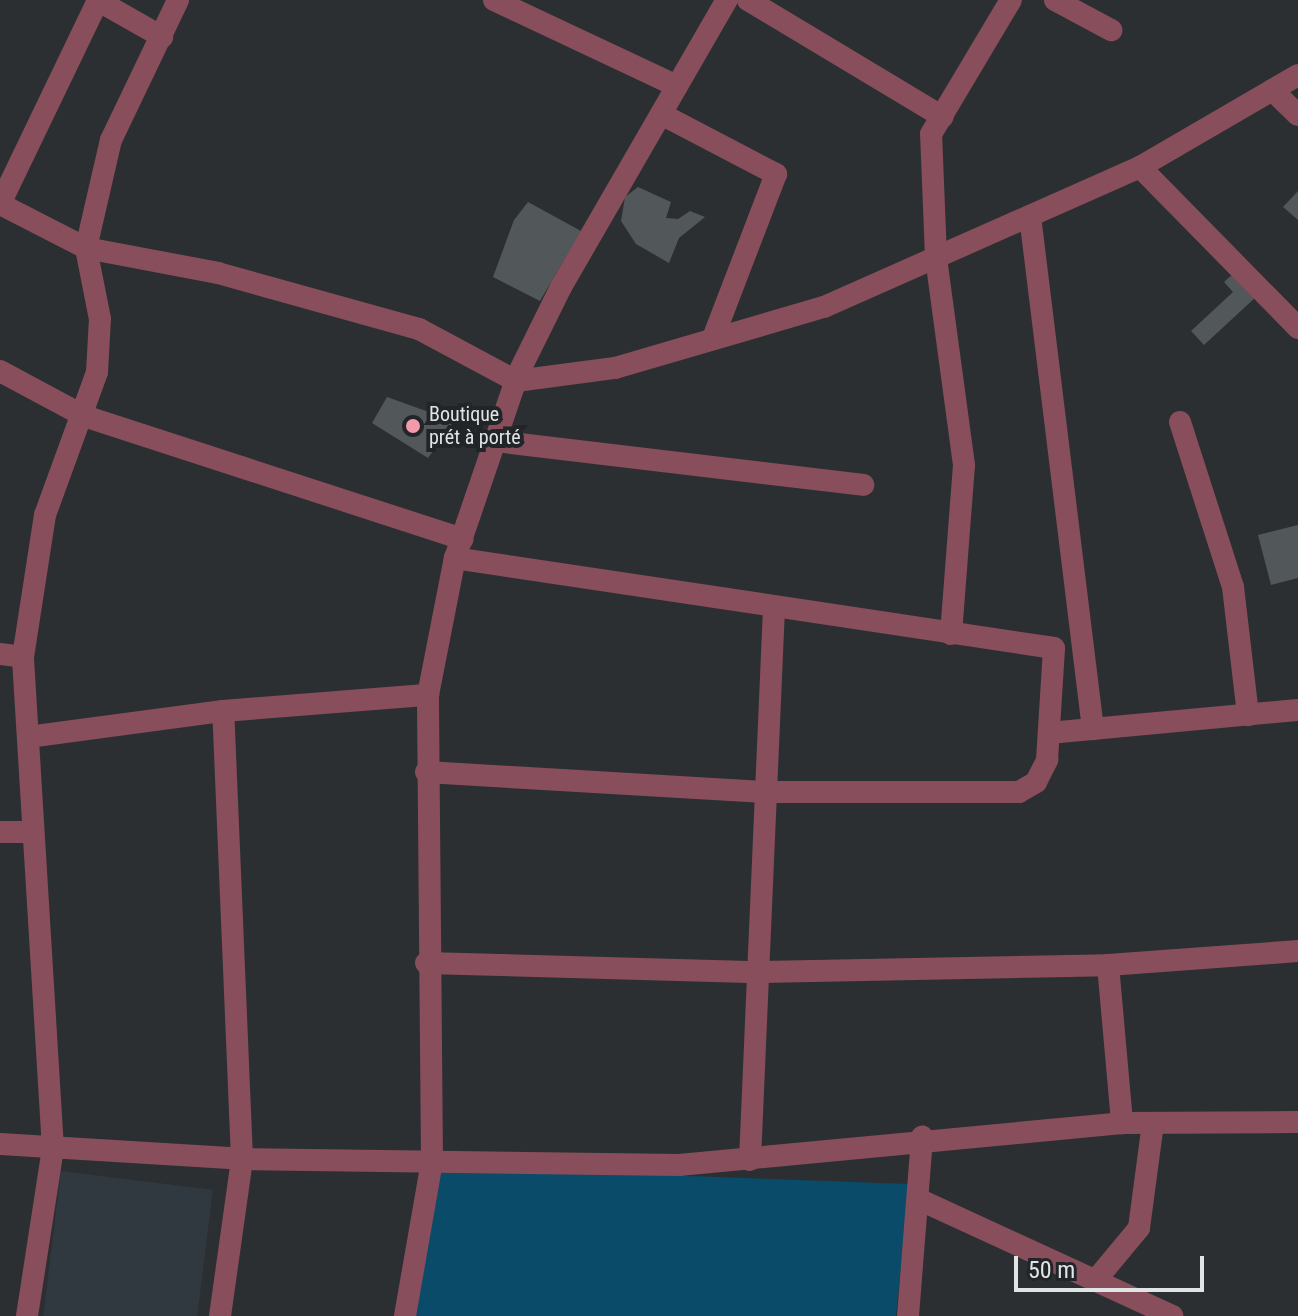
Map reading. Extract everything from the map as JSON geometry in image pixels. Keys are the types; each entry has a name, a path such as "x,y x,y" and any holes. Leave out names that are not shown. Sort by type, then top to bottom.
{"street":[{"path":"162,37 98,0 0,204 86,248 218,273 419,329 516,381 615,368 824,307 1140,167 1298,75"},
{"path":"27,1316 53,1149 23,657 45,515 84,416 97,372 100,319 86,248 111,140 178,0"},
{"path":"494,0 530,8 677,86"},
{"path":"405,1316 432,1161 426,963 428,695 459,548 516,381 561,287 727,0"},
{"path":"748,0 943,117"},
{"path":"951,634 964,465 936,257 931,134 1011,0"},
{"path":"1055,0 1111,30"},
{"path":"1272,90 1298,115"},
{"path":"661,114 776,174 713,338"},
{"path":"1140,167 1298,328"},
{"path":"1030,216 1093,729"},
{"path":"0,371 84,416 459,548 774,607 1054,648 1047,760 1036,782 1019,792 766,792 426,772"},
{"path":"1180,422 1233,587 1248,715"},
{"path":"495,441 863,485"},
{"path":"750,1160 774,607"},
{"path":"0,654 23,657"},
{"path":"28,737 223,711 428,695"},
{"path":"1049,733 1298,710"},
{"path":"220,1316 242,1159 223,711"},
{"path":"0,832 33,832"},
{"path":"426,963 758,972 1108,965 1298,951"},
{"path":"1108,965 1122,1123"},
{"path":"0,1144 242,1159 580,1166 750,1160 922,1137 1122,1123 1298,1122"},
{"path":"1095,1281 1139,1228 1153,1123"},
{"path":"908,1316 922,1137"},
{"path":"918,1199 1172,1316"}],"shaded area":[{"path":"435,1167 909,1184 896,1316 414,1316"},
{"path":"61,1171 213,1190 197,1316 43,1316"}],"building":[{"path":"638,187 671,202 666,218 678,219 690,211 705,217 679,238 669,263 636,244 621,221 625,197"},
{"path":"1298,191 1298,220 1283,207"},
{"path":"528,202 581,231 540,301 493,277 514,220"},
{"path":"1235,272 1257,296 1204,345 1191,331 1233,292 1224,282"},
{"name":"Boutique prét à porté","path":"387,397 454,421 428,458 372,423"},
{"path":"1298,525 1298,578 1271,585 1258,535"}],"place":[{"name":"Boutique prét à porté","path":"413,426"}]}
